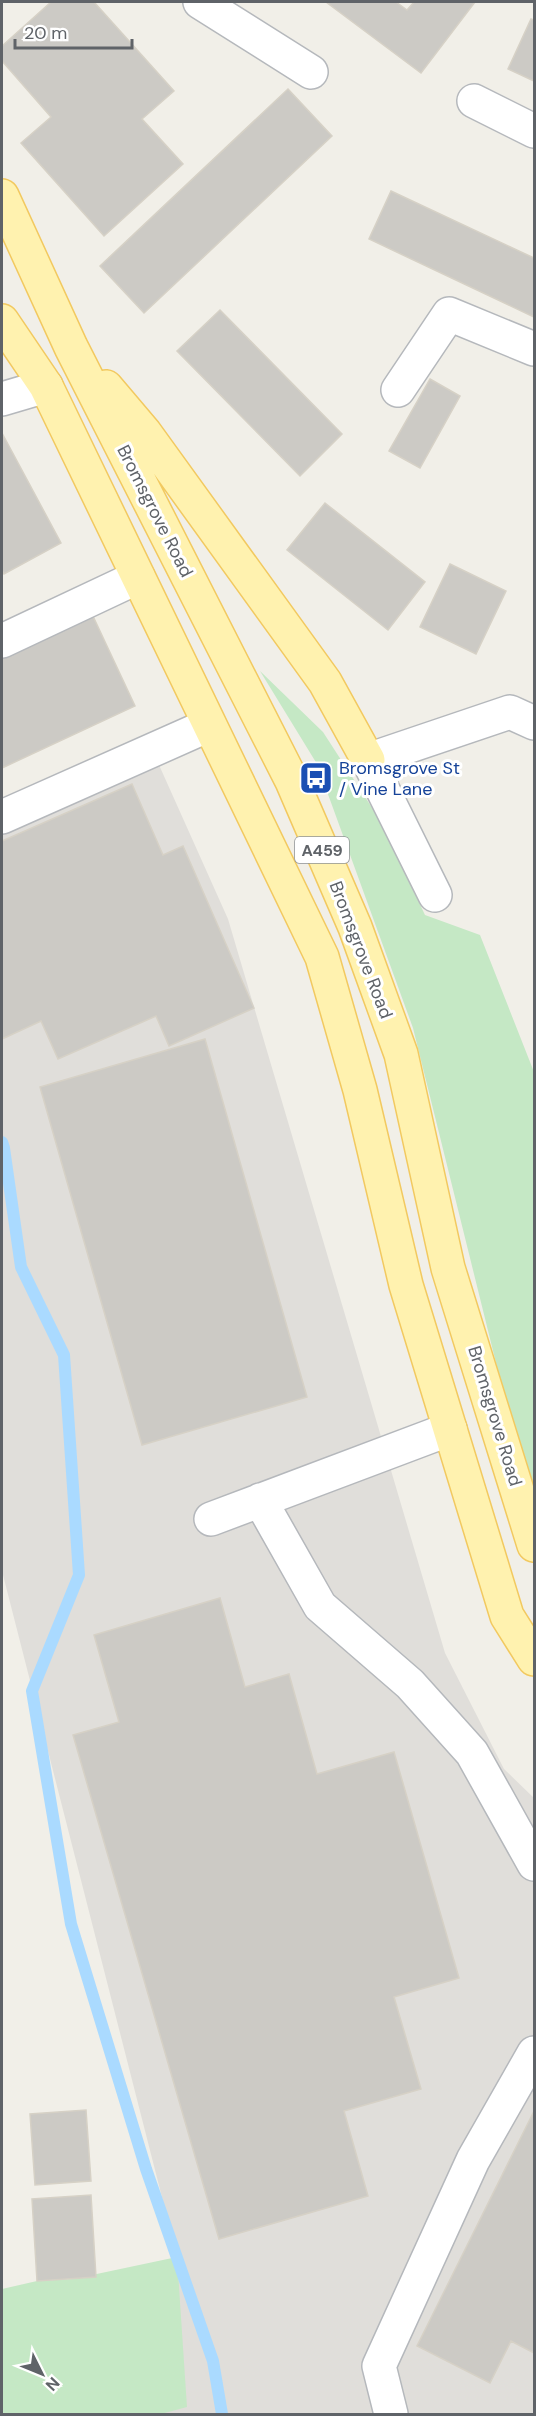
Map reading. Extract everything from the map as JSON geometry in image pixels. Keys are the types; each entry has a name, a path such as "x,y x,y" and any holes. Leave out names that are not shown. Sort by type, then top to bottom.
{"main road":[{"name":"Bromsgrove Road","path":"2,196 71,347 292,781 355,927 401,1054 448,1268 534,1545"},
{"name":"A459","path":"2,321 46,386 322,957 360,1090 406,1285 507,1616 534,1659"},
{"path":"71,347 146,433 326,682 368,760"}],"street":[{"path":"200,2 311,72"},
{"path":"474,101 534,131"},
{"path":"398,390 449,314 534,349"},
{"path":"2,399 46,386"},
{"path":"2,641 138,577"},
{"path":"435,895 368,760 510,712 534,723"},
{"path":"2,817 209,725"},
{"path":"210,1520 450,1429"},
{"path":"260,1500 320,1606 410,1684 472,1753 534,1864"},
{"path":"391,2415 379,2366 473,2160 534,2053"}],"shaded area":[{"path":"155,756 228,919 445,1653 504,1769 534,1798 534,2414 24,2414 24,2405 177,2256 2,1571 2,798"}],"green space":[{"path":"260,671 323,732 378,817 425,915 480,935 534,1072 534,1494 501,1383 413,1028 317,764"},
{"path":"177,2257 187,2407 161,2414 2,2414 2,2289 37,2281 73,2279"}],"building":[{"path":"51,2 94,2 174,91 142,119 183,164 104,236 21,143 51,117 2,61 2,46"},
{"path":"326,2 396,2 407,10 414,2 475,2 421,73"},
{"path":"531,19 534,20 534,81 508,69"},
{"path":"288,89 332,136 144,313 100,266"},
{"path":"391,191 534,258 534,317 369,239"},
{"path":"220,310 342,434 300,476 177,351"},
{"path":"430,379 460,396 420,468 389,451"},
{"path":"2,433 61,543 4,574 2,570"},
{"path":"325,503 425,582 388,630 287,550"},
{"path":"450,564 506,591 476,654 420,627"},
{"path":"92,614 135,706 2,768 2,656"},
{"path":"132,784 163,855 183,846 254,1008 169,1046 156,1016 58,1059 41,1021 2,1039 2,841"},
{"path":"205,1039 307,1397 142,1445 40,1087"},
{"path":"220,1598 245,1687 289,1674 317,1774 394,1752 459,1978 394,1997 421,2089 344,2111 368,2196 219,2239 73,1735 119,1722 94,1635"},
{"path":"86,2110 91,2181 35,2185 30,2114"},
{"path":"534,2111 534,2353 511,2341 490,2383 417,2346"},
{"path":"91,2195 96,2277 37,2281 32,2199"}],"waterway":[{"path":"2,1142 21,1267 64,1355 79,1575 32,1691 71,1924 146,2169 213,2361 222,2414"}],"place":[{"name":"Bromsgrove St / Vine Lane","path":"316,778"}]}
